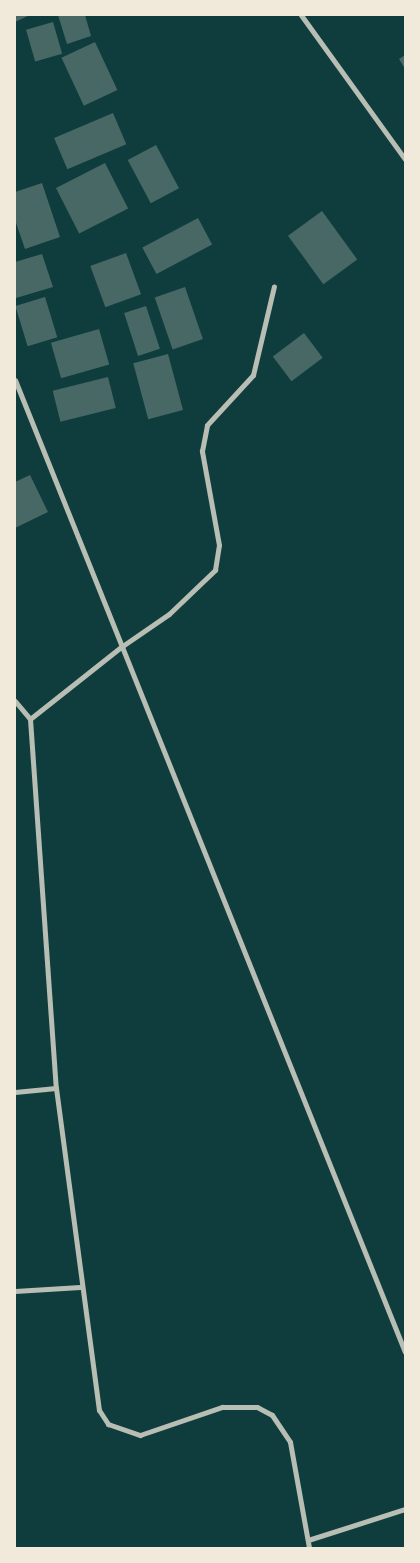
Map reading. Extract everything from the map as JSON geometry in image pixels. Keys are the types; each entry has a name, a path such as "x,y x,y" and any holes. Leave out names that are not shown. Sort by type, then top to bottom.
{"street":[{"path":"301,15 405,159"},
{"path":"30,718 120,647 169,614 215,570 219,546 202,451 208,426 252,375 274,286"},
{"path":"15,380 120,647 405,1352"},
{"path":"15,701 30,718 56,1088 80,1287 99,1410 108,1424 140,1435 222,1407 257,1407 272,1415 290,1442 309,1548"},
{"path":"15,1092 56,1088"},
{"path":"15,1291 80,1287"},
{"path":"308,1540 385,1518 405,1509"}],"building":[{"path":"15,15 30,15 15,22"},
{"path":"58,15 85,15 91,36 67,44"},
{"path":"53,22 62,54 35,61 26,30"},
{"path":"95,42 117,90 84,106 61,58"},
{"path":"405,55 405,69 399,59"},
{"path":"113,113 126,144 67,169 54,138"},
{"path":"156,145 179,188 151,203 128,160"},
{"path":"105,163 128,208 79,233 56,188"},
{"path":"42,183 60,237 25,249 15,220 15,192"},
{"path":"322,211 357,260 323,284 288,236"},
{"path":"198,218 212,244 156,274 142,248"},
{"path":"126,253 141,294 105,307 90,266"},
{"path":"42,254 53,287 16,298 15,262"},
{"path":"185,287 203,339 173,349 155,297"},
{"path":"45,297 57,337 28,346 15,306"},
{"path":"146,306 160,349 138,356 124,313"},
{"path":"99,329 109,365 61,378 51,343"},
{"path":"304,333 323,358 292,381 273,356"},
{"path":"168,354 183,410 148,419 133,363"},
{"path":"108,377 116,408 60,422 53,391"},
{"path":"30,475 48,512 15,528 15,482"}]}
